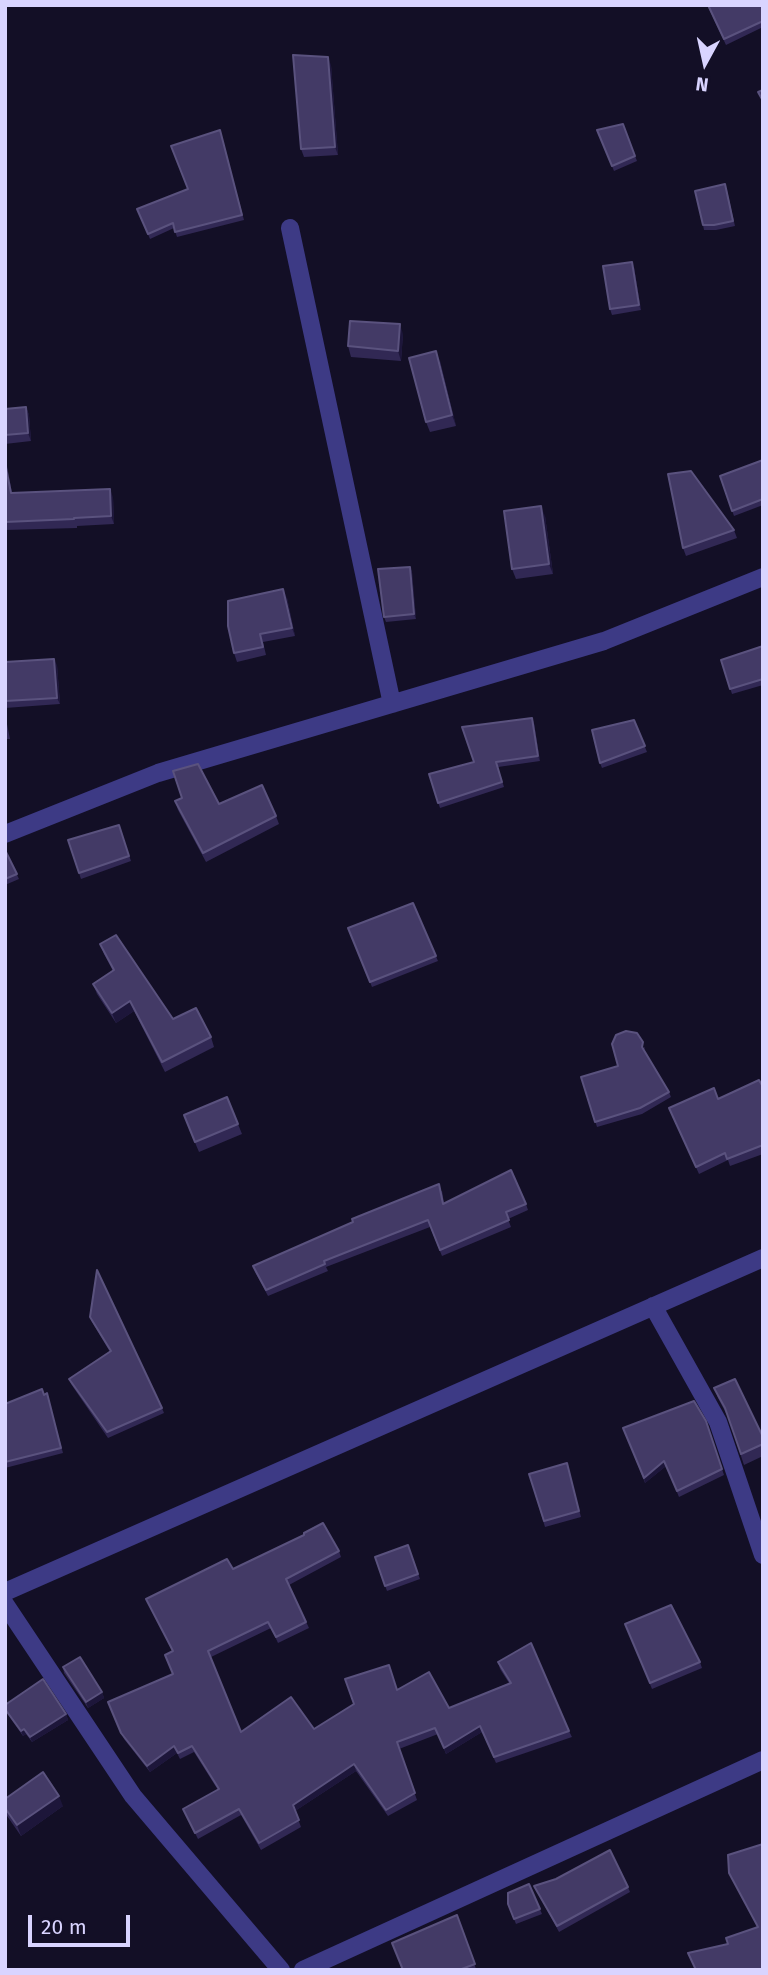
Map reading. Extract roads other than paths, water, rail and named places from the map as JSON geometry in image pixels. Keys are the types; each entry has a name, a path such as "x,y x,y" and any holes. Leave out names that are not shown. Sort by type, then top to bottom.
{"street":[{"path":"290,228 392,704"},
{"path":"5,834 158,773 604,641 763,578"},
{"path":"5,1592 763,1258"},
{"path":"653,1306 718,1422 763,1555"},
{"path":"5,1604 133,1796 281,1970"},
{"path":"303,1970 763,1760"}]}
